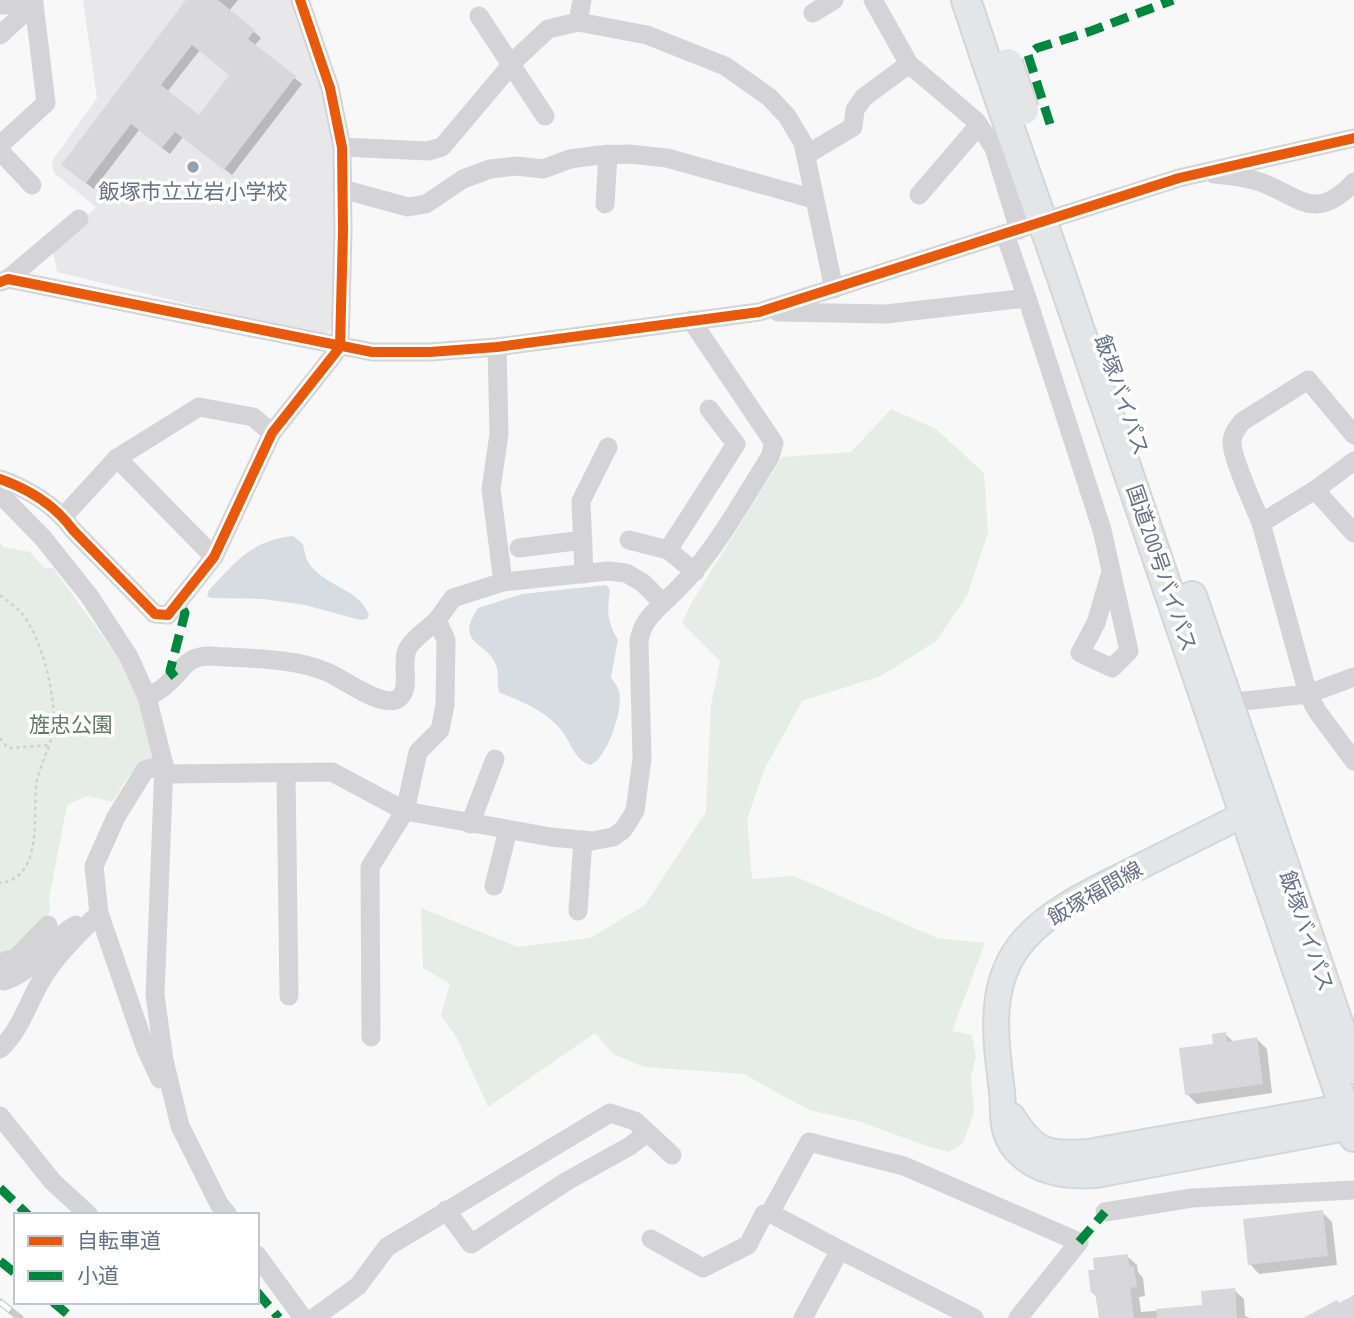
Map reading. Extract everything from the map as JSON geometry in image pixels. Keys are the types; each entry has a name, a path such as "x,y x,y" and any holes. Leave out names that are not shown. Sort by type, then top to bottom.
{"highway":[{"name":"国道200号バイパス","path":"966,0 998,65 1219,704 1245,814 1338,1126"},
{"path":"986,0 998,65"},
{"name":"飯塚バイパス","path":"1219,704 1344,1008 1354,1069"}],"main road":[{"name":"飯塚福間線","path":"1245,814 1084,895 1043,922 1023,941 1006,969 997,998 995,1030 1003,1100 1003,1127 1014,1148 1029,1163 1049,1171 1077,1176 1338,1126"}],"street":[{"path":"0,479 23,487 63,517 155,614 168,615 214,557 272,433 340,347 342,147 330,88 300,0"},
{"path":"578,22 582,0"},
{"path":"813,13 834,0"},
{"path":"873,0 909,64 979,125 994,148 1027,299 1102,530 1111,572"},
{"path":"0,5 34,4"},
{"path":"0,35 34,4"},
{"path":"0,145 46,103 34,4"},
{"path":"479,16 545,116"},
{"path":"342,147 428,151 442,147 511,64 548,29 578,22 647,35 725,66 769,97 787,116 803,143 834,289"},
{"path":"806,155 853,127 855,110 863,97 909,64"},
{"path":"919,195 979,125"},
{"path":"759,312 1179,178 1354,138"},
{"path":"0,151 32,185"},
{"path":"342,189 408,207 426,204 463,180 490,169 517,166 543,169 570,159 608,154 667,158 814,199"},
{"path":"604,204 608,154"},
{"path":"1201,173 1256,181 1308,204 1327,202 1340,196 1354,182"},
{"path":"4,281 79,219"},
{"path":"4,281 372,352 430,352 497,347 759,312 886,314 1027,299"},
{"path":"226,1213 219,1204 180,1126 145,1046 97,916 94,866 110,829 145,770 164,769 332,772 405,811 470,824 583,840 603,840 623,830 635,811 642,759 639,641 644,622 703,563 770,457 774,443 691,320"},
{"path":"497,347 499,434 491,489 503,582"},
{"path":"1354,435 1308,380 1243,421 1236,429 1232,441 1261,523 1307,694 1354,761"},
{"path":"63,517 117,458 199,407 253,417 272,433"},
{"path":"668,550 736,444 709,409"},
{"path":"584,574 581,501 608,447"},
{"path":"117,458 214,557"},
{"path":"1261,523 1315,490 1354,461"},
{"path":"1315,490 1354,533"},
{"path":"0,494 43,538 90,597 129,657 147,696 164,769 155,995 164,1060 180,1126"},
{"path":"519,548 583,540"},
{"path":"629,540 668,550 695,572"},
{"path":"147,696 165,687 190,660 199,656 210,656 304,664 330,673 357,690 381,699 399,699 403,694 408,647 437,620 453,598 503,582 608,571 626,573 643,583 663,603"},
{"path":"371,1037 370,867 405,811 418,752 440,730 445,705 446,640 437,620"},
{"path":"1219,704 1307,694 1354,677"},
{"path":"470,824 495,759"},
{"path":"286,773 289,996"},
{"path":"494,886 508,830"},
{"path":"578,911 583,840"},
{"path":"0,978 4,981 16,977 63,932 97,916"},
{"path":"0,1049 17,1029 43,978 71,942 97,916"},
{"path":"0,969 7,960 14,960 48,925"},
{"path":"314,1318 358,1286 387,1247 610,1113 635,1121 672,1155"},
{"path":"0,1116 53,1182 87,1213"},
{"path":"446,1210 471,1244 647,1133"},
{"path":"770,1213 809,1142 904,1167 1079,1242 1018,1318"},
{"path":"1105,1212 1192,1198 1354,1190"},
{"path":"651,1238 703,1268 748,1245 764,1214 770,1213 974,1318"},
{"path":"803,1318 840,1250"},
{"path":"259,1258 303,1318"}],"path":[{"path":"0,595 19,610 29,623 50,681 54,705 50,745 36,785 35,842 21,873 9,882 0,883"},
{"path":"0,738 8,748 50,745"}],"shaded area":[{"name":"飯塚市立立岩小学校","path":"83,0 294,0 314,56 333,141 333,324 329,332 320,336 57,272 53,251 96,207 54,173 52,161 97,98"},
{"path":"293,536 303,544 307,560 313,569 357,599 369,615 367,619 360,620 305,605 263,599 207,596 209,590 245,554 266,542"},
{"path":"606,585 610,590 610,621 618,640 611,677 620,699 617,721 608,744 590,765 576,755 562,731 549,718 500,693 496,665 474,641 469,629 478,608 522,594"}],"green space":[{"path":"891,409 936,429 984,473 988,533 967,596 936,641 881,676 802,701 764,770 747,819 752,879 794,876 937,938 985,943 952,1031 972,1035 976,1057 971,1077 974,1112 963,1143 949,1152 858,1121 809,1110 744,1074 644,1067 613,1054 595,1033 488,1107 457,1038 441,1015 450,984 423,968 421,908 518,947 590,938 645,905 706,812 711,705 720,661 682,623 692,602 782,457 851,452"},
{"name":"旌忠公園","path":"0,542 3,547 30,552 44,568 53,568 126,668 149,724 157,759 136,769 112,802 88,796 67,805 49,899 50,912 22,944 0,956"}],"building":[{"path":"186,0 218,0 255,30 248,39 296,76 224,170 175,132 162,148 131,124 86,183 61,165","holes":["192,45 229,75 199,115 161,85"]},
{"path":"1226,1032 1227,1042 1257,1037 1263,1084 1185,1095 1179,1048 1213,1044 1212,1034"},
{"path":"1323,1210 1328,1256 1248,1265 1243,1219"},
{"path":"1128,1254 1129,1265 1134,1267 1137,1287 1130,1288 1134,1318 1099,1318 1095,1293 1091,1293 1088,1270 1094,1270 1093,1258"},
{"path":"1235,1288 1237,1318 1157,1318 1156,1309 1202,1305 1201,1291"},
{"path":"1354,1295 1354,1318 1303,1318 1337,1300 1339,1303"}],"railway":[{"path":"0,1302 20,1318"}],"marked path":[{"path":"1050,124 1028,55 1037,48 1173,0"},
{"path":"175,677 170,671 185,613 179,601"},
{"path":"0,1188 26,1213"},
{"path":"1079,1242 1105,1212"},
{"path":"0,1261 14,1272"},
{"path":"259,1294 279,1318"},
{"path":"55,1304 72,1318"}],"cycle path":[{"path":"0,479 31,493 58,513 155,614 168,615 214,557 272,433 340,347 342,147 330,88 300,0"},
{"path":"0,282 8,279 372,352 430,352 497,347 759,312 1179,178 1354,138"}],"place":[{"name":"飯塚市立立岩小学校","path":"193,167"}]}
